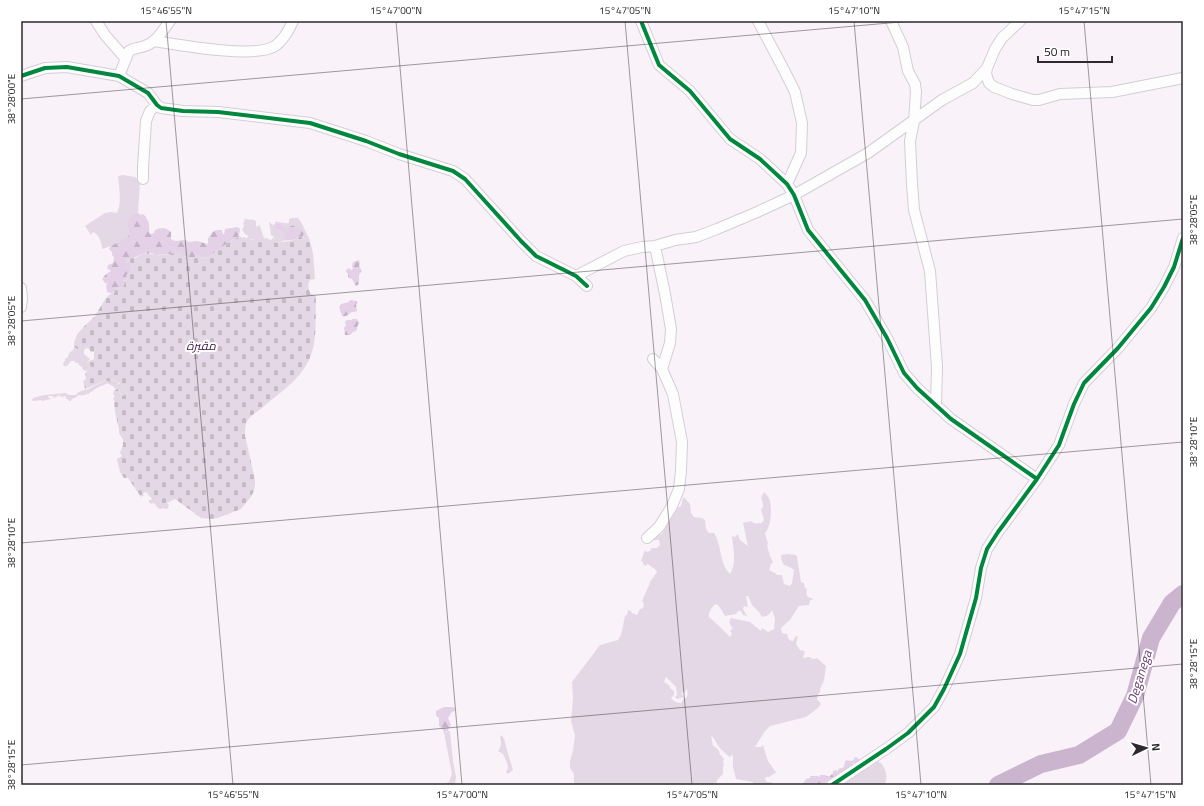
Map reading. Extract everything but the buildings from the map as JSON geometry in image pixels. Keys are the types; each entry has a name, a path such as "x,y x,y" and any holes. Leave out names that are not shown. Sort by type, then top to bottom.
{"street":[{"path":"96,21 104,35 126,59"},
{"path":"119,76 129,51 145,46 154,41 170,21"},
{"path":"154,41 228,51 265,50 275,46 284,38 293,21"},
{"path":"641,21 659,65 690,91 730,138 760,159 786,184 794,195 808,230 865,300 887,338 904,373 917,388 951,419 1037,480"},
{"path":"758,21 794,92 802,123 801,153 786,184"},
{"path":"891,21 903,47 908,71 915,84 916,92 914,121 910,142 912,184 914,210 930,271 938,367 936,405"},
{"path":"576,276 624,251 654,246 696,236 755,214 794,195 868,153 942,100 973,83 987,68 1002,38 1020,21"},
{"path":"21,76 45,68 67,67 119,76 148,93 161,108 218,112 310,123 366,140 399,154 453,171 465,179 536,256 576,276 586,286"},
{"path":"987,68 987,80 994,87"},
{"path":"970,85 994,87 1012,94 1033,100 1039,100 1060,94 1112,92 1183,78"},
{"path":"143,178 142,167 146,122 150,111 157,105"},
{"path":"832,785 908,733 934,707 960,654 976,598 987,549 1037,480 1059,445 1084,382 1118,348 1151,308 1174,267 1183,238"},
{"path":"654,246 662,279 671,329 670,343 662,369"},
{"path":"21,288 21,307"},
{"path":"647,538 660,527 672,506 679,489 682,442 673,394 662,369 653,359"}],"green space":[{"path":"123,175 135,177 140,181 138,213 136,212 128,238 120,243 118,242 102,249 101,242 98,237 93,232 91,235 85,226 105,213 117,213 120,200 118,176"},
{"path":"137,212 141,215 143,214 147,218 149,233 154,233 155,230 159,228 165,228 171,232 171,239 175,241 197,241 208,244 208,238 213,231 222,230 224,235 225,229 238,227 240,229 239,235 237,238 210,256 203,258 173,254 156,255 151,253 147,254 147,252 126,260 126,263 129,261 131,263 132,268 123,288 119,287 115,292 107,292 106,285 108,284 102,279 111,271 107,268 108,265 113,263 114,257 109,249 111,246 120,242 121,239 127,238 129,232 127,223 133,214"},
{"path":"298,218 309,238 305,239 302,232 296,226 288,231 283,225 278,223 278,228 285,232 287,240 276,243 274,237 271,235 269,222 273,225 275,222 289,223 289,219"},
{"path":"243,219 255,220 256,226 260,226 264,238 253,240 247,239 248,235 246,235 242,230 244,226 243,223 245,221"},
{"path":"278,223 283,225 288,230 289,227 294,225 304,232 303,237 301,236 293,240 285,240 284,232 275,228 275,224"},
{"name":"مقبرة","path":"239,235 242,238 244,237 253,240 265,238 271,240 274,237 276,243 292,240 301,236 305,239 309,238 313,253 315,279 310,280 308,285 310,293 316,296 316,329 314,345 309,360 300,374 288,386 251,416 246,423 245,435 255,480 255,486 250,498 241,509 218,518 201,518 175,499 167,503 169,505 168,508 159,509 154,503 151,504 149,501 152,499 146,492 143,493 144,495 141,497 128,478 124,478 120,472 117,459 122,456 120,453 123,440 119,433 113,398 115,397 113,394 114,391 119,389 119,392 123,396 124,394 127,396 128,394 120,386 120,383 113,380 110,382 106,380 85,389 83,381 86,379 85,374 91,366 87,362 94,359 94,352 91,352 87,348 81,348 78,350 74,347 78,333 95,316 105,299 115,292 115,287 123,287 125,283 123,281 127,278 126,275 132,268 131,263 129,261 126,263 126,260 133,257 135,258 147,252 147,254 166,255 181,252 183,256 194,258 196,255 199,255 203,258 210,256 237,238"},
{"path":"359,260 359,266 362,271 359,275 359,284 356,286 352,279 348,277 346,270 349,268 351,270 353,269 353,262"},
{"path":"351,300 357,301 357,311 352,312 347,316 342,316 339,307 341,304"},
{"path":"357,319 359,323 356,331 350,335 345,335 345,322"},
{"path":"74,347 78,350 84,347 84,354 90,359 87,362 91,366 87,371 83,370 78,363 75,363 75,361 71,361 67,366 64,366 63,363 65,359"},
{"path":"106,380 114,380 119,383 128,394 127,396 123,396 117,389 107,383 86,394 78,395 71,401 66,399 66,396 62,397 58,395 57,397 53,398 53,396 48,396 51,399 42,401 32,400 33,398 44,395 66,393 69,395 76,395 80,391 88,389"},
{"path":"764,492 769,498 771,504 770,522 765,533 770,556 773,562 769,570 777,575 782,575 784,584 790,586 792,583 794,570 783,564 781,555 796,555 801,582 804,583 805,588 807,589 807,595 813,600 810,600 809,605 799,606 790,620 781,628 782,633 787,634 789,640 793,641 795,637 798,636 796,644 800,650 805,651 803,658 817,658 826,666 824,680 817,699 821,704 818,708 806,717 770,726 755,747 761,747 763,745 768,761 777,774 775,773 769,777 766,777 765,779 767,782 771,782 775,785 752,785 753,782 736,779 733,767 733,756 732,755 729,757 719,747 711,735 713,746 718,749 720,755 724,759 723,774 717,780 716,785 574,785 574,774 570,768 575,736 571,721 573,699 572,682 600,645 618,640 621,635 625,616 627,615 628,610 637,615 640,609 643,608 644,604 642,601 650,582 657,572 648,564 645,566 641,561 645,550 647,552 650,551 651,548 657,548 660,545 659,540 653,540 654,537 662,534 678,507 681,506 684,497 690,504 691,513 694,517 705,520 706,529 709,533 714,533 717,538 724,565 730,574 734,560 732,536 735,537 738,534 740,540 748,546 743,523 752,521 753,523 760,523 763,521 764,519 761,510 763,504 761,498","holes":["746,596 748,596 752,605 762,617 768,615 772,610 775,619 774,629 768,632 762,628 761,631 750,622 731,618 729,622 733,628 730,631 732,634 730,637 709,617 710,612 716,604 725,616 736,614 738,611 741,611 743,615 747,616 743,609 744,606 748,607","666,677 676,687 677,695 675,697 677,699 684,697 681,693 685,692 687,689 687,696 681,703 675,702 671,698 674,695 674,691 664,682"]},
{"path":"444,707 455,708 455,711 452,712 448,718 451,725 445,733 439,726 439,718 436,714 436,711"},
{"path":"447,729 450,732 456,777 455,784 453,785 442,785 449,782 452,774 444,733 447,732"},
{"path":"501,735 505,740 513,770 508,774 506,772 508,767 506,760 503,754 498,751 501,744"},
{"path":"856,757 860,760 860,762 852,763 854,767 840,774 838,773 838,769 844,767 845,761 854,760"},
{"path":"877,761 881,763 887,776 884,785 839,785 864,769 872,766 874,762"},
{"path":"837,770 839,776 832,780 829,779 825,784 802,785 806,779 810,778 811,776 819,777 820,775 825,775 829,777 833,771"}],"waterway":[{"name":"Deganega","path":"998,785 1041,764 1079,755 1118,731 1135,696 1151,638 1172,603 1183,594"}],"cycle path":[{"path":"641,21 659,65 690,91 730,139 760,159 787,184 794,195 808,230 865,300 887,338 904,373 917,388 951,419 1037,479"},
{"path":"21,76 45,68 67,67 119,76 148,93 161,108 183,111 218,112 310,123 453,171 465,179 536,256 576,276 587,286"},
{"path":"832,785 908,733 934,707 960,654 976,598 981,568 987,549 1037,479 1059,445 1074,404 1084,383 1118,348 1151,308 1174,267 1183,238"}]}
